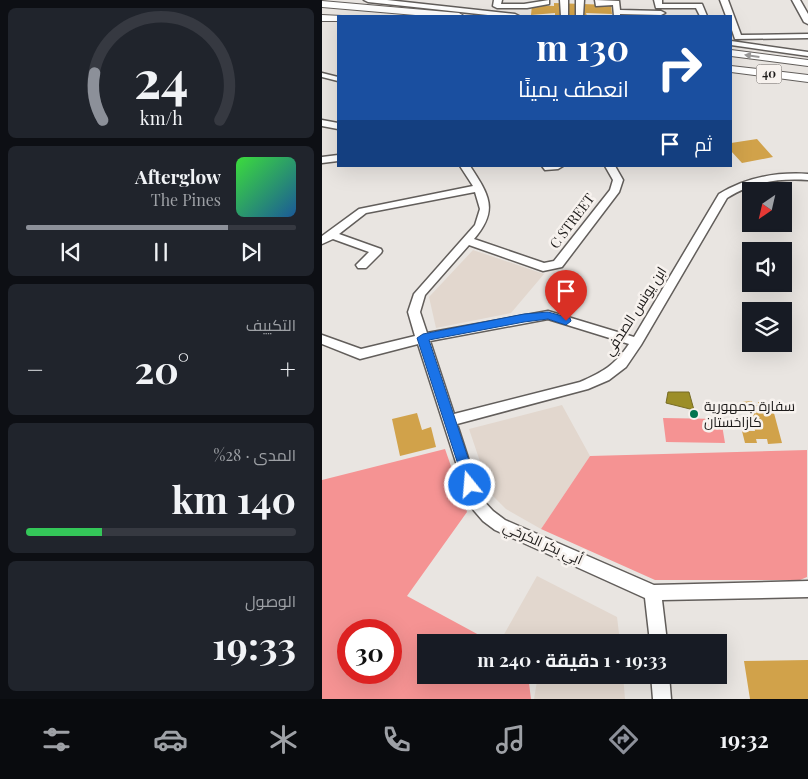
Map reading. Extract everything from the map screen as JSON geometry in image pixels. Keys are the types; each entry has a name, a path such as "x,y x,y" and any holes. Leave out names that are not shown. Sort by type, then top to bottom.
{"highway":[{"path":"322,4 448,15"},
{"path":"322,17 337,18"},
{"name":"40","path":"732,53 808,63"},
{"name":"40","path":"732,68 808,79"}],"street":[{"path":"368,0 506,15"},
{"path":"498,0 497,6 527,6 527,2 545,4 545,0"},
{"path":"564,0 565,15"},
{"path":"580,0 580,15"},
{"path":"599,0 599,4 617,8 700,9"},
{"path":"724,0 729,15"},
{"path":"797,3 808,6"},
{"path":"797,3 808,22"},
{"path":"732,22 738,37 808,36"},
{"path":"732,44 808,54"},
{"path":"322,75 337,79"},
{"path":"322,123 337,126"},
{"path":"322,160 337,158"},
{"name":"أبي بكر الكرخي","path":"466,167 480,188 485,210 480,226 420,294 414,312 475,501 488,516 500,524 653,593 808,589"},
{"name":"C STREET","path":"468,241 543,267 558,264 615,190 618,180 611,167"},
{"name":"ابن يونس الصدفي","path":"450,420 583,386 604,377 622,364 637,342 724,196 737,186 779,176 808,177"},
{"path":"327,238 348,220 363,211 480,188"},
{"path":"327,238 376,251 362,265"},
{"path":"322,339 360,354 423,338 548,315 637,342"},
{"path":"653,593 657,634"},
{"path":"661,684 662,699"}],"shaded area":[{"path":"473,250 544,274 511,313 436,328 429,297"},
{"path":"668,392 689,392 694,410 666,403"},
{"path":"562,405 590,456 541,529 506,509 491,494 469,429"},
{"path":"663,418 721,419 725,443 666,442"},
{"path":"445,449 467,512 407,596 477,634 417,634 417,684 529,684 531,699 322,699 322,480"},
{"path":"807,450 807,577 800,580 655,580 541,529 590,456"},
{"path":"537,576 617,617 619,634 504,634"},
{"path":"536,684 624,684 625,699 534,699"}],"building":[{"path":"554,3 611,5 612,14 555,15 555,13 531,15 532,5 554,6"},
{"path":"757,139 773,157 742,163 732,152 732,143"},
{"path":"752,401 753,405 758,405 758,402 771,402 782,443 768,444 767,439 756,439 757,443 745,443 742,431 755,431 751,412 738,412 736,406 742,406 741,402"},
{"path":"417,413 422,430 431,427 436,447 400,456 392,419"},
{"path":"808,660 808,699 750,699 744,661"}],"place":[{"name":"سفارة جمهورية كازاخستان","path":"694,414"}],"route":[{"path":"470,485 423,338 548,315 566,321"}]}
